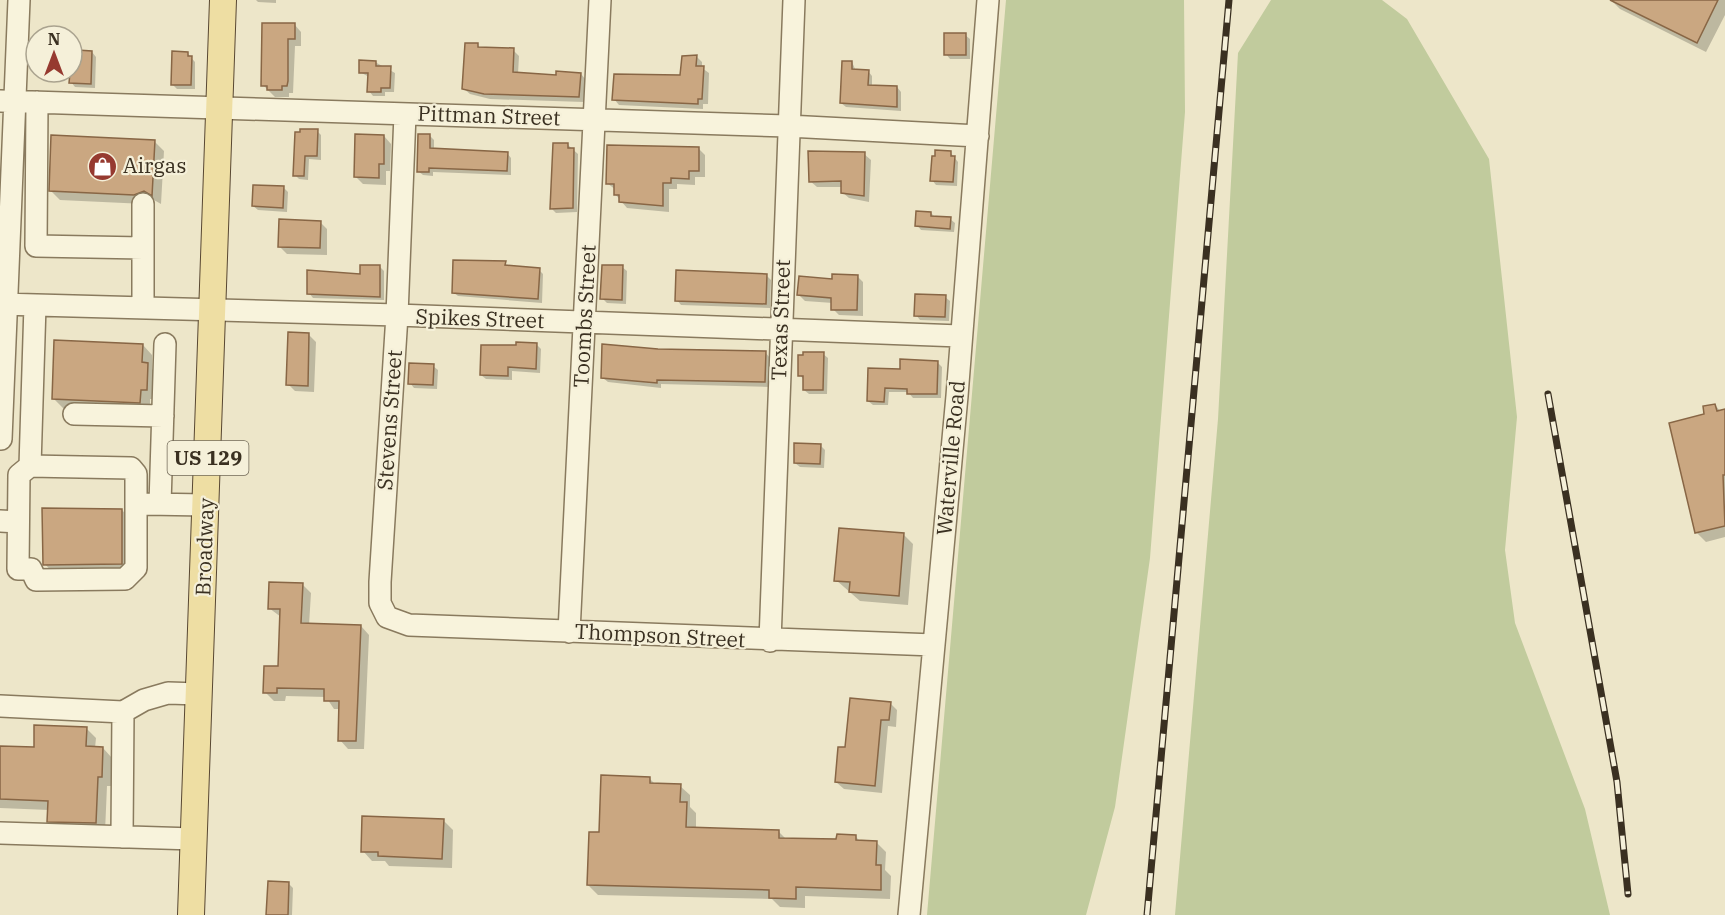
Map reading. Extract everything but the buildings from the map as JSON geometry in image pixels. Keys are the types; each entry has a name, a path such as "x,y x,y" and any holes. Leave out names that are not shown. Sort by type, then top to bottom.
{"main road":[{"name":"Broadway","path":"191,915 223,0"}],"street":[{"path":"1,439 8,101 19,0"},
{"name":"Toombs Street","path":"569,632 600,0"},
{"name":"Texas Street","path":"770,641 794,0"},
{"name":"Waterville Road","path":"909,915 957,396 988,0"},
{"name":"Pittman Street","path":"8,101 788,126 978,136"},
{"path":"37,102 36,246 143,248"},
{"name":"Stevens Street","path":"387,617 380,603 380,582 405,114"},
{"path":"142,308 143,204"},
{"name":"Spikes Street","path":"4,304 396,315 960,336"},
{"path":"30,466 35,305"},
{"path":"160,504 165,344"},
{"path":"74,414 163,416"},
{"path":"30,466 131,468 136,474 136,568 125,579 36,580 31,569 18,569 9,522 19,475 30,466"},
{"path":"136,504 206,505"},
{"name":"Thompson Street","path":"387,617 409,626 770,641 934,645"},
{"path":"0,706 123,712 144,700 168,693 199,694"},
{"path":"122,837 123,712"},
{"path":"0,833 194,839"}],"green space":[{"path":"1006,0 1184,0 1185,112 1150,558 1115,807 1086,915 927,915"},
{"path":"1271,0 1382,0 1407,19 1489,159 1517,417 1505,550 1515,623 1585,809 1610,915 1175,915 1218,419 1238,53"}],"railway":[{"path":"1147,915 1229,0"},
{"path":"1548,394 1617,782 1628,894"}],"place":[{"name":"Airgas","path":"102,166"}]}
